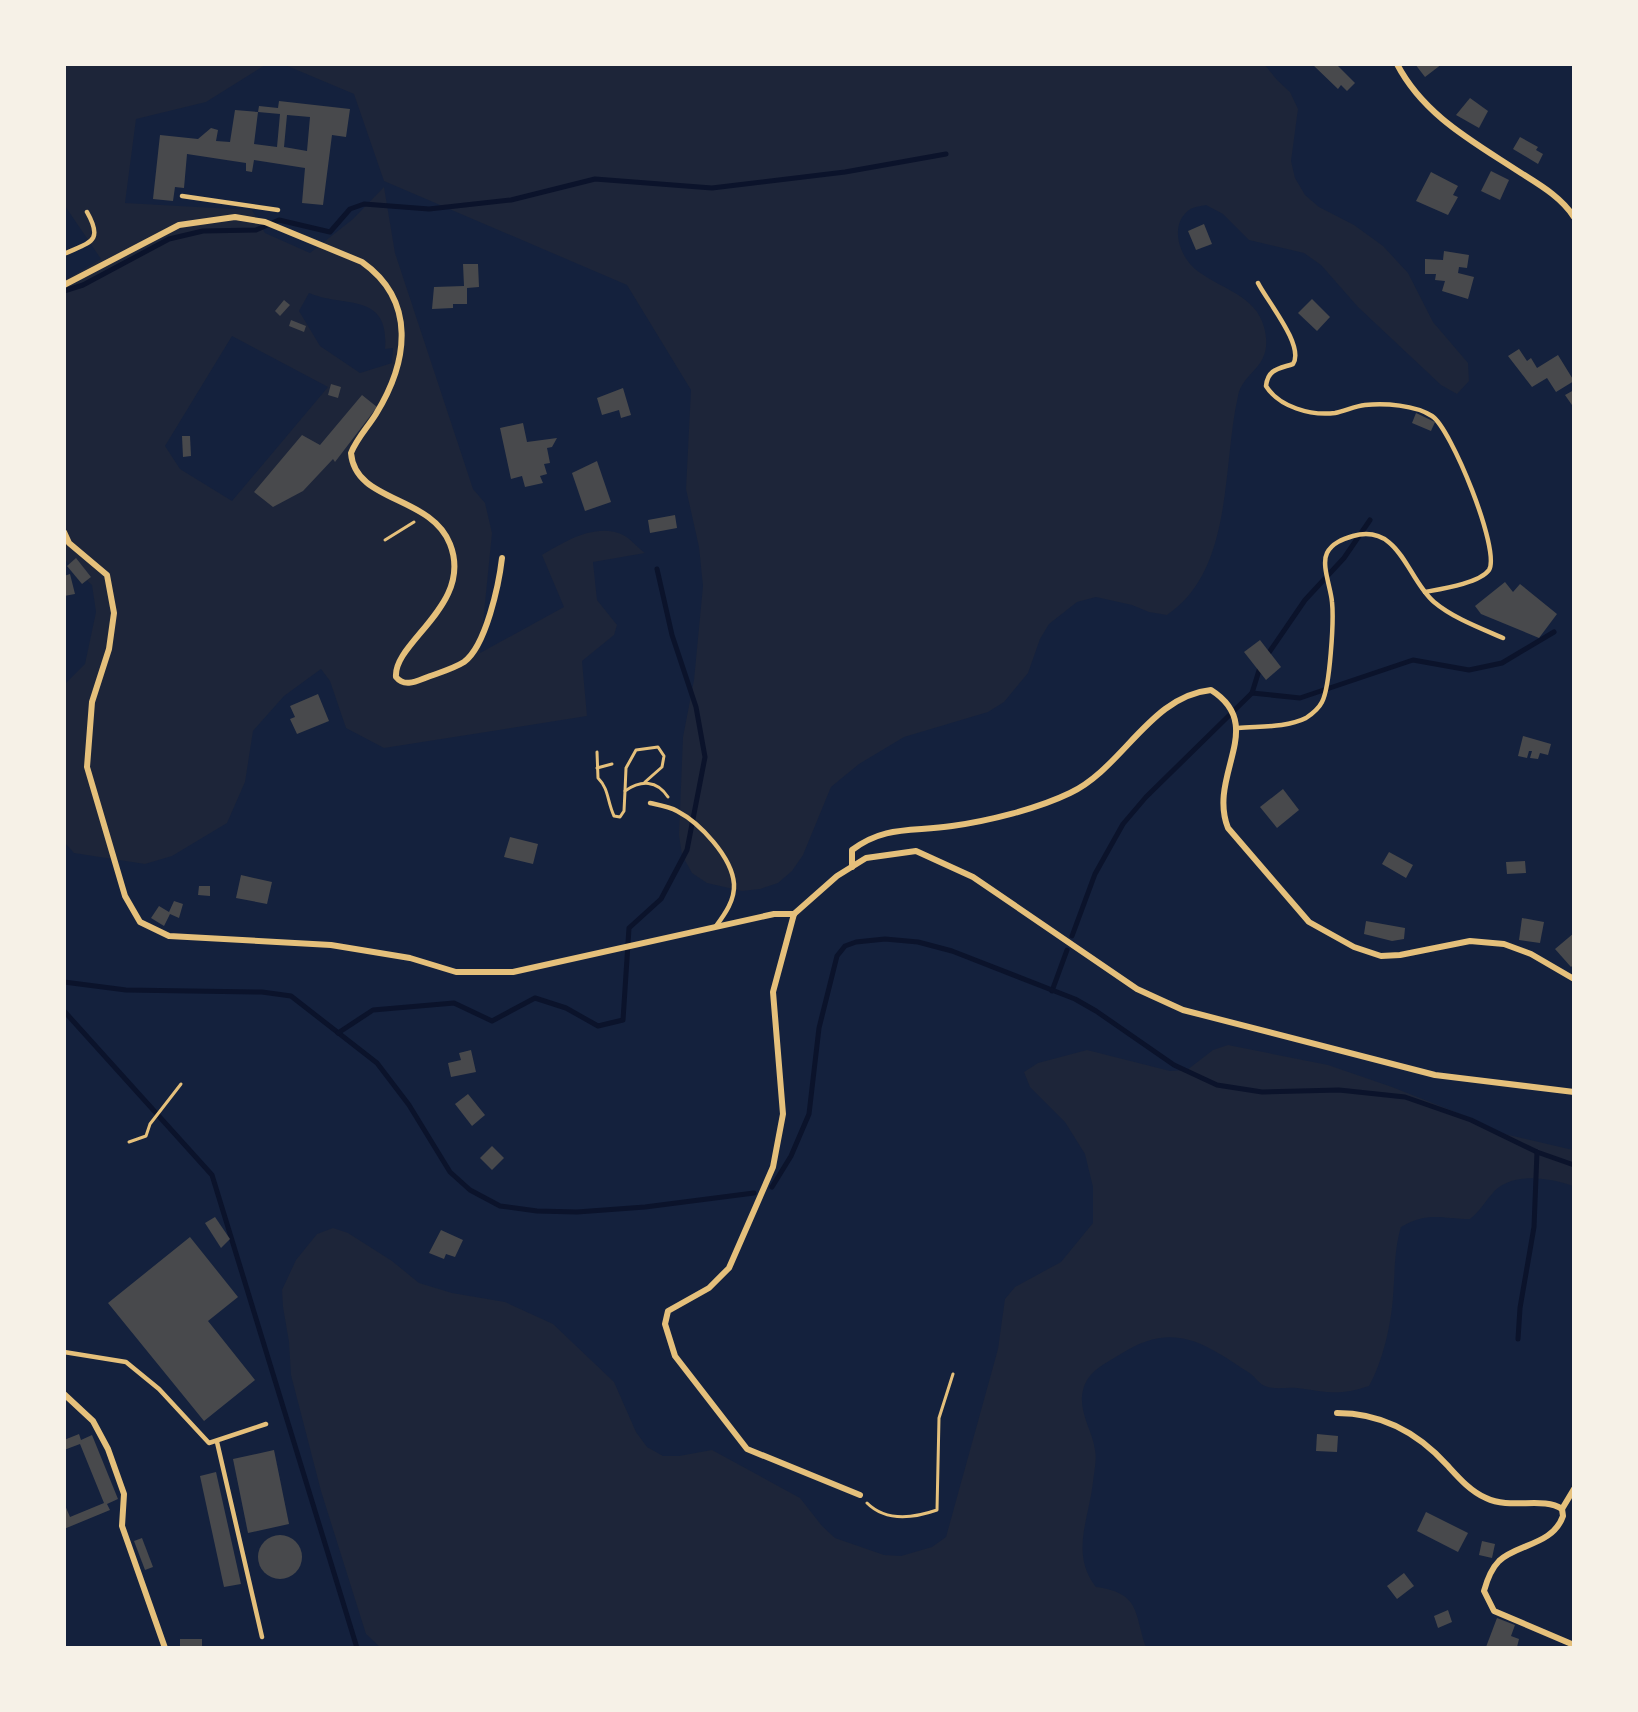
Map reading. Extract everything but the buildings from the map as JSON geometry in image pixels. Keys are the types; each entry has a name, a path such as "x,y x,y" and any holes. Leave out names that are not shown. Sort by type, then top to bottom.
{"street":[{"path":"1397,64 1413,92 1447,125 1548,190 1574,217"},
{"path":"64,285 179,225 235,217 265,222 362,262 375,272 393,299 404,328 403,346 377,413 356,441 351,459 355,471 366,485 404,501 426,515 450,544 454,566 452,586 426,628 397,665 396,677 400,682 406,684 417,681 466,661 488,623 499,584 502,558"},
{"path":"64,532 69,543 107,575 109,585 114,613 109,649 92,702 87,767 125,896 140,922 169,936 331,945 410,958 456,972 513,972 774,914 794,914"},
{"path":"852,867 852,850 886,831 953,826 1033,807 1086,785 1166,708 1198,691 1211,690 1223,697 1233,711 1238,728 1226,773 1222,814 1237,840 1309,922 1354,947 1381,956 1400,955 1470,941 1504,944 1531,954 1574,979"},
{"path":"860,1495 747,1449 675,1356 665,1324 669,1311 709,1288 729,1268 773,1167 783,1114 773,992 794,914 837,876 866,858 916,851 973,877 1137,989 1183,1010 1435,1074 1574,1092"},
{"path":"64,1394 93,1421 108,1449 124,1494 122,1526 165,1647"},
{"path":"1337,1413 1354,1413 1383,1419 1404,1428 1483,1497 1512,1505 1548,1502 1562,1509"},
{"path":"1574,1489 1562,1509 1563,1516 1556,1528 1533,1544 1501,1560 1488,1577 1484,1591 1494,1611 1574,1645"}],"lane":[{"path":"182,196 278,210"},
{"path":"64,254 92,242 96,234 87,212"},
{"path":"1258,283 1286,327 1296,353 1293,364 1271,371 1267,375 1266,386 1269,391 1293,407 1320,413 1337,412 1365,405 1413,408 1437,420 1449,439 1482,519 1492,552 1492,564 1488,572 1479,578 1425,592"},
{"path":"1238,728 1275,726 1302,720 1322,702 1330,659 1333,605 1325,564 1327,553 1334,544 1359,534 1373,533 1401,553 1425,592 1434,602 1466,621 1503,638"},
{"path":"650,803 677,811 709,836 729,864 734,884 732,896 729,908 716,926"},
{"path":"64,1352 126,1362 159,1389 207,1442 217,1442 266,1424"},
{"path":"217,1442 262,1637"}],"path":[{"path":"385,540 426,515"},
{"path":"597,752 597,778 607,787 609,806 614,816 620,817 624,811 626,768 636,750 658,747 664,756 662,767 645,782 625,791"},
{"path":"597,768 612,764"},
{"path":"645,782 662,787 677,811"},
{"path":"129,1142 146,1136 150,1124 181,1084"},
{"path":"860,1495 873,1508 900,1517 916,1518 937,1510 939,1418 953,1374"}],"shaded area":[{"path":"65,64 265,65 206,102 136,119 125,203 252,210 265,233 310,253 353,219 384,187 395,253 473,489 485,503 492,533 480,653 564,607 542,555 581,535 602,531 623,535 645,553 593,562 597,600 617,625 614,635 582,661 587,716 384,748 346,728 330,681 321,669 284,696 253,731 245,782 227,823 172,856 145,864 74,853 65,843 65,684 85,664 96,612 92,585 65,560 65,280 101,259 65,206","holes":["309,293 362,305 372,310 380,318 385,331 385,349 393,348 392,363 360,373 320,346 299,311","232,336 328,387 232,501 180,469 165,446"]},
{"path":"285,65 1265,65 1290,92 1298,109 1291,161 1295,178 1305,195 1319,207 1354,225 1383,246 1408,273 1433,322 1468,363 1469,381 1457,394 1441,385 1358,307 1321,265 1304,253 1249,240 1223,214 1206,205 1189,210 1179,225 1178,233 1186,259 1199,272 1237,294 1254,308 1264,327 1266,341 1262,360 1241,387 1238,396 1222,515 1215,544 1204,572 1189,596 1167,615 1096,597 1077,602 1049,624 1040,639 1028,673 1004,702 988,712 904,737 859,764 831,787 803,855 792,871 778,883 760,889 742,891 707,883 692,873 682,855 679,835 683,737 694,680 703,586 699,547 686,489 691,390 627,285 384,181 354,94"},
{"path":"1228,1045 1328,1065 1468,1117 1500,1133 1573,1150 1573,1186 1542,1179 1519,1179 1500,1187 1470,1219 1427,1217 1401,1227 1388,1331 1382,1354 1369,1386 1333,1392 1269,1387 1215,1351 1186,1339 1171,1337 1155,1339 1138,1345 1104,1364 1091,1375 1082,1393 1083,1410 1096,1458 1083,1536 1084,1562 1088,1575 1096,1587 1121,1594 1133,1606 1146,1647 381,1648 366,1634 321,1491 291,1375 282,1290 296,1260 317,1234 333,1228 348,1233 392,1261 419,1283 452,1293 505,1302 553,1324 614,1382 636,1432 647,1447 663,1456 679,1456 712,1450 800,1498 822,1526 835,1538 884,1555 901,1556 932,1547 946,1537 998,1349 1005,1299 1015,1287 1061,1262 1093,1223 1093,1187 1085,1154 1065,1122 1030,1087 1024,1072 1038,1063 1087,1050 1170,1071 1187,1070 1213,1050"}],"waterway":[{"path":"64,291 83,285 169,239 203,231 256,230 279,220 330,232 350,209 364,204 429,209 511,200 595,179 712,188 845,172 946,154"},
{"path":"1266,657 1305,600 1344,558 1370,520"},
{"path":"338,1033 373,1010 454,1003 492,1021 535,998 566,1008 598,1026 623,1020 629,928 661,899 687,850 705,757 696,707 672,635 657,569"},
{"path":"1252,693 1300,698 1413,660 1469,670 1502,663 1554,632"},
{"path":"1072,936 1095,874 1123,824 1146,797 1252,693 1261,664"},
{"path":"772,1187 791,1156 809,1114 819,1028 837,956 845,946 856,942 885,939 918,942 952,951 1075,999 1174,1065 1217,1085 1262,1092 1339,1090 1405,1097 1471,1120 1537,1152 1574,1165"},
{"path":"1052,991 1067,950"},
{"path":"64,982 126,990 262,992 291,996 377,1063 409,1105 450,1172 470,1190 500,1206 537,1211 577,1212 645,1207 754,1193"},
{"path":"64,1011 212,1175 357,1648"},
{"path":"1518,1339 1520,1308 1534,1227 1537,1152"}]}
